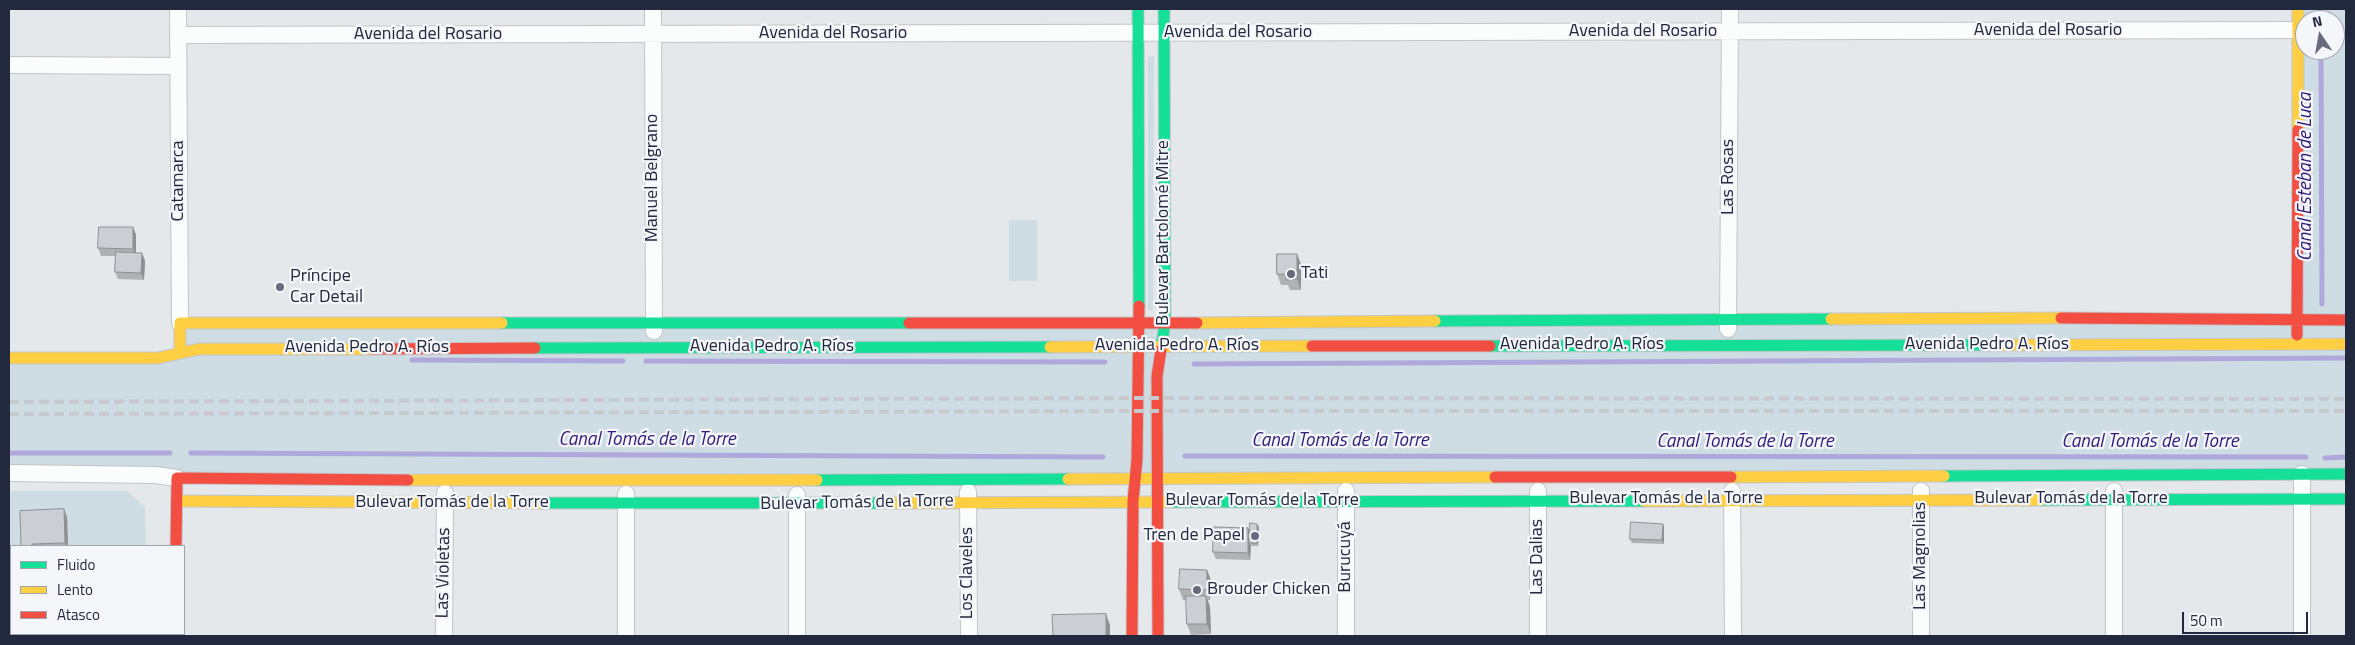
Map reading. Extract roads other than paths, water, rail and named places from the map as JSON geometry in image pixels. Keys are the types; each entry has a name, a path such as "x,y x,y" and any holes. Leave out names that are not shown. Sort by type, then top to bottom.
{"main road":[{"name":"Bulevar Bartolomé Mitre","path":"1132,636 1133,501 1139,323 1138,9"},
{"name":"Bulevar Bartolomé Mitre","path":"1158,636 1159,502 1157,376 1163,346 1165,322 1164,9"},
{"path":"2298,60 2298,344"},
{"name":"Avenida Pedro A. Ríos","path":"180,323 2346,320"},
{"name":"Catamarca","path":"180,323 180,353"},
{"name":"Avenida Pedro A. Ríos","path":"9,358 158,358 199,349 2346,344"},
{"name":"Bulevar Tomás de la Torre","path":"177,478 626,481 2346,474"},
{"path":"176,545 177,478"},
{"name":"Bulevar Tomás de la Torre","path":"177,501 797,504 1346,500 2346,499"}],"street":[{"name":"Catamarca","path":"178,9 180,323"},
{"name":"Manuel Belgrano","path":"653,9 653,348"},
{"name":"Las Rosas","path":"1728,345 1730,9"},
{"name":"Avenida del Rosario","path":"178,35 2295,30"},
{"path":"9,65 178,66"},
{"path":"9,473 155,475 177,478"},
{"path":"2302,474 2302,636"},
{"path":"155,475 167,485 177,501"},
{"path":"2114,475 2114,636"},
{"path":"1732,476 1733,636"},
{"name":"Las Magnolias","path":"1920,476 1921,636"},
{"name":"Burucuyá","path":"1346,478 1346,636"},
{"name":"Las Dalias","path":"1537,478 1538,636"},
{"name":"Las Violetas","path":"444,636 445,480"},
{"path":"797,480 797,636"},
{"name":"Los Claveles","path":"968,480 969,636"},
{"path":"626,481 626,636"}],"waterway":[{"name":"Canal Esteban de Luca","path":"2321,60 2322,304"},
{"path":"1194,364 2346,358"},
{"path":"412,360 623,361"},
{"path":"646,361 1105,362"},
{"name":"Canal Tomás de la Torre","path":"9,453 170,453"},
{"name":"Canal Tomás de la Torre","path":"191,453 1103,457"},
{"name":"Canal Tomás de la Torre","path":"1185,456 2306,457"},
{"name":"Canal Tomás de la Torre","path":"2325,458 2346,457"}],"railway":[{"path":"9,402 1149,398 2346,399"},
{"path":"9,414 1157,411 2346,411"}],"place":[{"name":"Tati","path":"1291,274"},
{"name":"Príncipe Car Detail","path":"280,287"},
{"name":"Tren de Papel","path":"1255,536"},
{"name":"Brouder Chicken","path":"1197,590"}]}
